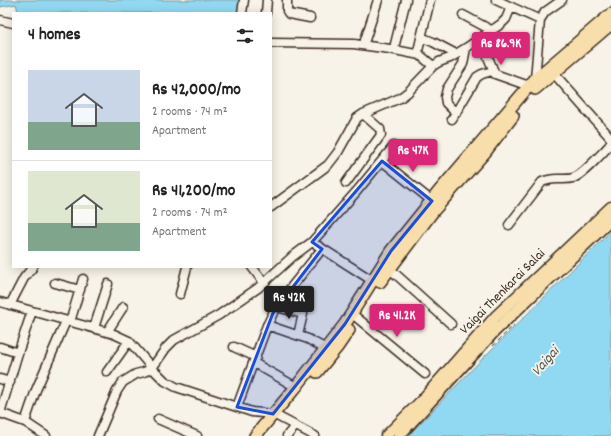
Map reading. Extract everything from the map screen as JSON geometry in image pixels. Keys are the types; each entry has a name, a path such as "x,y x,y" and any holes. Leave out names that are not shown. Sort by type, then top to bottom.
{"highway":[{"path":"255,436 276,416 338,346 373,291 434,210 486,151 551,70 611,14"},
{"path":"265,436 276,416 296,387 353,314 391,251 432,200 532,83 611,24"}],"main road":[{"name":"Vaigai Thenkarai Salai","path":"386,436 421,401 495,317 611,207"},
{"name":"Vaigai Thenkarai Salai","path":"399,436 494,332 611,220"}],"street":[{"path":"242,12 244,0"},
{"path":"266,12 267,0"},
{"path":"287,0 287,11 289,14 310,18"},
{"path":"365,40 378,0"},
{"path":"395,44 406,0"},
{"path":"420,55 418,52 430,0"},
{"path":"480,38 492,71 497,76 532,83 540,20 545,12 562,0"},
{"path":"501,1 540,20"},
{"path":"272,206 328,165 338,152 357,118 400,98 408,92 433,66 466,48 506,18 511,7"},
{"path":"463,15 491,30"},
{"path":"0,20 12,23"},
{"path":"421,37 456,54"},
{"path":"272,43 354,44 390,49 420,55 433,66"},
{"path":"466,48 463,64 446,89 446,103 454,116 477,77 492,71"},
{"path":"551,70 611,139"},
{"path":"346,183 381,134 380,129 363,114"},
{"path":"508,225 542,182 549,178 569,178 578,176 609,146 611,142"},
{"path":"98,436 117,391 123,382 136,374 152,368 166,348 174,340 219,315 258,288 292,257 312,242 394,146"},
{"path":"382,161 432,200"},
{"path":"312,242 373,281"},
{"path":"237,407 267,326 277,307 322,249"},
{"path":"10,305 24,278 32,268"},
{"path":"180,294 187,268"},
{"path":"253,268 264,283"},
{"path":"390,269 451,324"},
{"path":"25,422 36,390 68,322 83,279"},
{"path":"55,283 80,290"},
{"path":"94,328 108,284"},
{"path":"0,302 94,328 129,341 165,381 176,387 252,412 276,416 315,436"},
{"path":"107,332 123,307"},
{"path":"277,307 304,314 298,335"},
{"path":"32,311 0,413 25,422 46,436"},
{"path":"356,317 425,374"},
{"path":"267,326 308,338 326,349"},
{"path":"107,372 129,341"},
{"path":"0,347 18,353"},
{"path":"234,347 296,387"},
{"path":"0,379 10,382"},
{"path":"158,419 197,436"},
{"path":"287,436 295,426"}],"path":[{"path":"490,348 517,321"}],"highlighted area":[{"path":"382,161 432,201 391,251 345,324 273,414 237,407 273,313 322,249 312,242"}],"water":[{"path":"0,0 240,0 245,6 246,12 20,12 16,4 0,7"},
{"name":"Vaigai","path":"611,231 611,436 408,436 483,358"}]}
